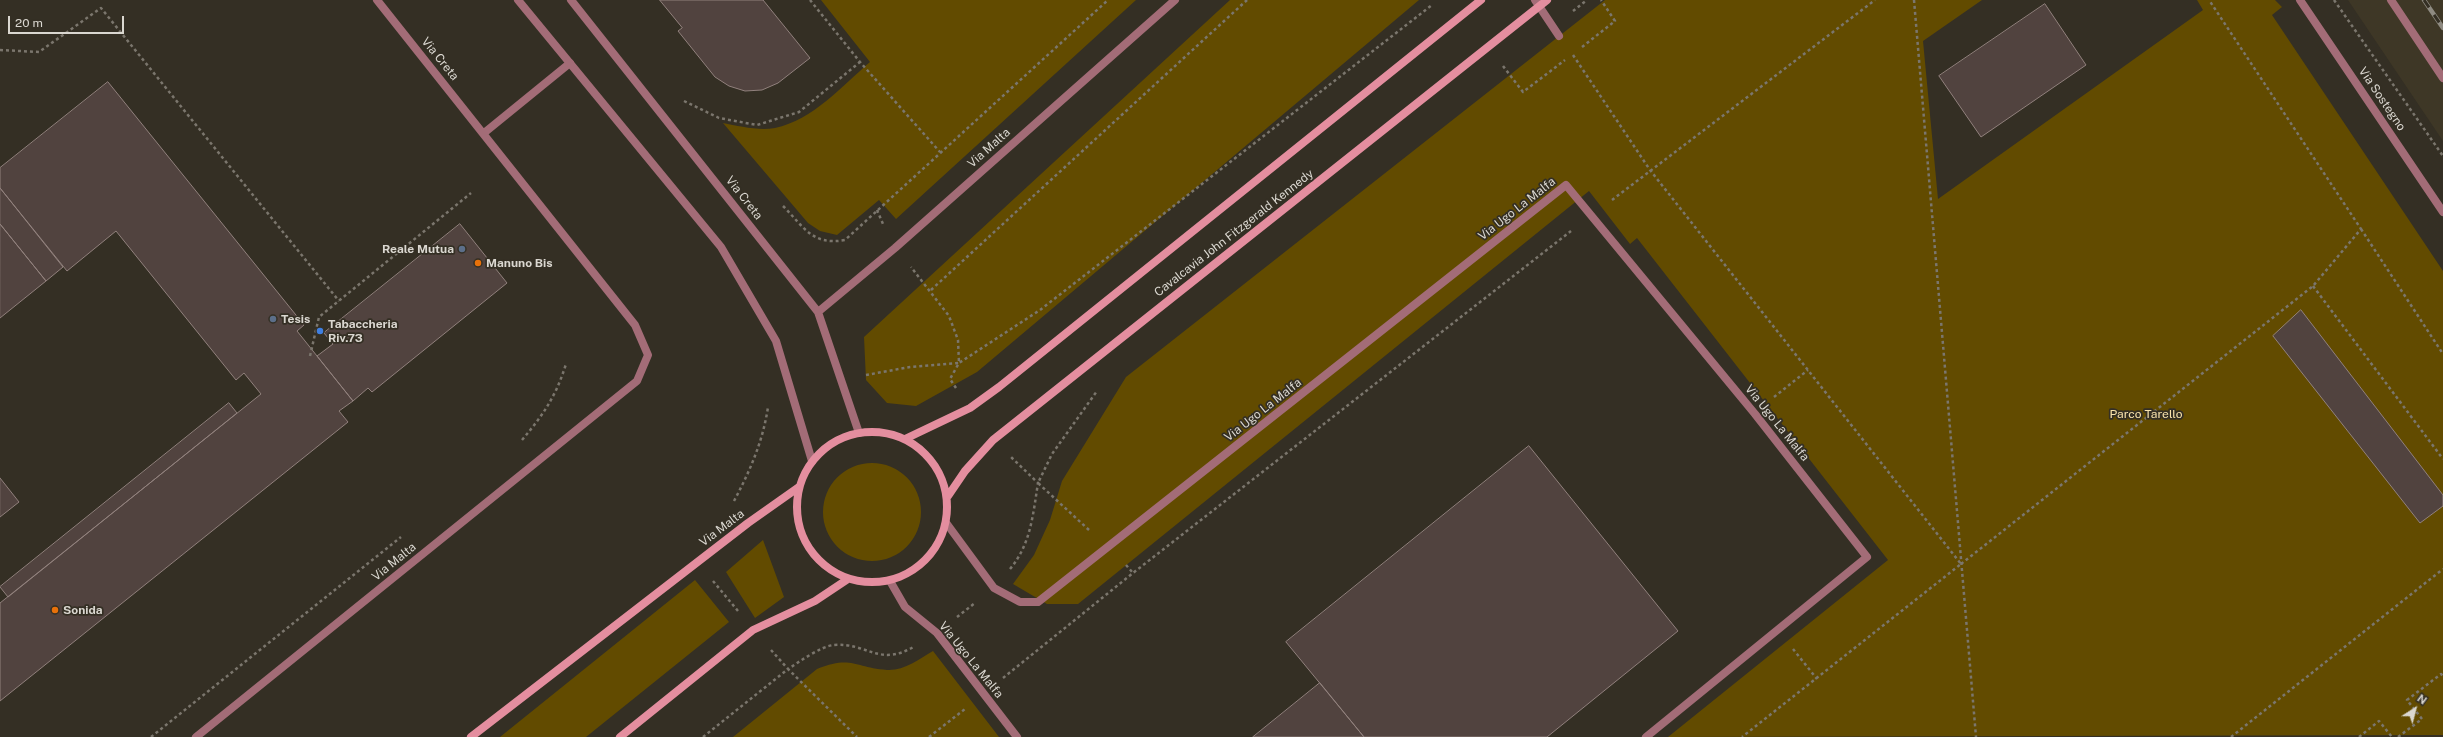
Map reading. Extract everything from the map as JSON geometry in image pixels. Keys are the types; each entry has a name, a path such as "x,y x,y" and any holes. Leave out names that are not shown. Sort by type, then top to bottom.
{"street":[{"name":"Via Creta","path":"377,0 635,325 648,355 637,381 606,406"},
{"path":"518,0 721,248 776,341 812,461"},
{"name":"Via Creta","path":"571,0 818,312 859,433"},
{"name":"Via Malta","path":"818,312 894,248 1175,0"},
{"path":"905,439 970,408 999,387 1379,80 1481,0"},
{"path":"1534,0 1559,36"},
{"name":"Cavalcavia John Fitzgerald Kennedy","path":"948,496 965,471 993,440 1547,0"},
{"name":"Via Sostegno","path":"2300,0 2443,212"},
{"path":"2391,0 2443,78"},
{"path":"484,133 570,63"},
{"name":"Via Ugo La Malfa","path":"947,524 994,588 1020,602 1038,602 1566,185 1755,414 1867,557 1646,737"},
{"name":"Via Malta","path":"196,737 606,406"},
{"name":"Via Malta","path":"875,431 890,433 905,439 925,453 941,473 948,496 947,524 936,550 916,570 890,581 869,583 848,579 827,569 811,552 800,532 796,510 799,487 812,461 833,442 859,433 875,431"},
{"name":"Via Malta","path":"471,737 697,562 799,487"},
{"path":"620,737 754,630 815,601 848,579"},
{"name":"Via Ugo La Malfa","path":"890,581 905,607 937,633 1017,737"}],"path":[{"path":"810,0 860,62 940,152"},
{"path":"783,206 813,237 830,243 845,240 1108,0"},
{"path":"959,363 958,340 949,316 930,290 1247,0"},
{"path":"861,376 910,367 959,363 1040,310 1438,0"},
{"path":"1573,55 1615,21 1601,0"},
{"path":"929,737 1133,573 1650,170 1875,0"},
{"path":"1914,0 1976,737"},
{"path":"2209,0 2362,229 2443,354"},
{"path":"2334,0 2443,156"},
{"path":"0,50 39,52 101,8 339,301"},
{"path":"1559,36 1650,170 1961,564"},
{"path":"682,100 719,118 757,125 799,112 860,62"},
{"path":"310,356 319,317 471,193"},
{"path":"1742,737 2313,286 2362,229"},
{"path":"2313,286 2443,459"},
{"path":"516,445 545,413 558,389 566,364"},
{"path":"1755,414 1808,370"},
{"path":"703,737 788,670 812,654 834,645 883,656 903,653 937,633 994,588 1016,561 1031,530 1038,483 1052,454 1098,390"},
{"path":"733,503 752,468 762,438 769,403"},
{"path":"1020,466 1133,573"},
{"path":"151,737 404,534"},
{"path":"697,562 788,670 857,737"},
{"path":"2231,737 2443,569"},
{"path":"1778,630 1817,679"},
{"path":"2398,737 2422,719 2407,700 2442,674 2443,676"},
{"path":"2359,737 2379,721 2392,737"}],"shaded area":[{"path":"2348,0 2443,0 2443,141"}],"green space":[{"path":"821,0 1136,0 896,219 879,200 837,235 820,231 808,223 723,123 762,129 775,128 789,124 802,118 826,101 870,62"},
{"path":"1230,0 1419,0 977,372 916,406 887,403 866,380 864,337"},
{"name":"Parco Tarello","path":"1605,0 1982,0 1923,41 1938,199 2203,10 2197,0 2275,0 2282,7 2272,15 2443,271 2443,735 1668,737 1888,560 1637,238 1630,244 1589,191 1078,604 1047,604 1013,584 1034,555 1050,520 1062,481 1126,377"},
{"path":"872,463 891,467 907,477 917,493 921,512 917,531 907,547 891,557 872,561 853,557 837,547 827,531 823,512 827,493 837,477 853,467"},
{"path":"763,540 784,597 755,618 726,572"},
{"path":"695,580 729,622 586,737 500,737"},
{"path":"933,651 999,737 733,737 817,669 838,663 846,663 876,669 893,670 905,667"}],"building":[{"path":"660,0 763,0 810,58 778,83 762,90 745,91 729,86 715,77 678,31 682,28"},
{"path":"2045,4 2086,65 1981,137 1939,76"},
{"path":"108,82 304,325 297,331 353,401 339,411 348,422 0,701 0,603 261,394 244,373 236,380 116,231 67,271 0,188 0,168"},
{"path":"0,188 63,267 46,281 0,224"},
{"path":"0,224 46,281 0,318"},
{"path":"460,224 507,283 372,392 368,388 353,401 317,356 333,344 324,333"},
{"path":"2301,310 2443,495 2443,506 2420,523 2273,336"},
{"path":"229,403 237,413 8,597 0,587"},
{"path":"1529,446 1678,631 1547,737 1364,737 1286,642"},
{"path":"0,478 19,502 0,517"},
{"path":"1320,683 1364,737 1253,737"}],"railway":[{"path":"2424,0 2443,28"}],"place":[{"name":"Reale Mutua","path":"462,249"},
{"name":"Manuno Bis","path":"478,263"},
{"name":"Tesis","path":"273,319"},
{"name":"Tabaccheria Riv.73","path":"320,331"},
{"name":"Sonida","path":"55,610"}]}
